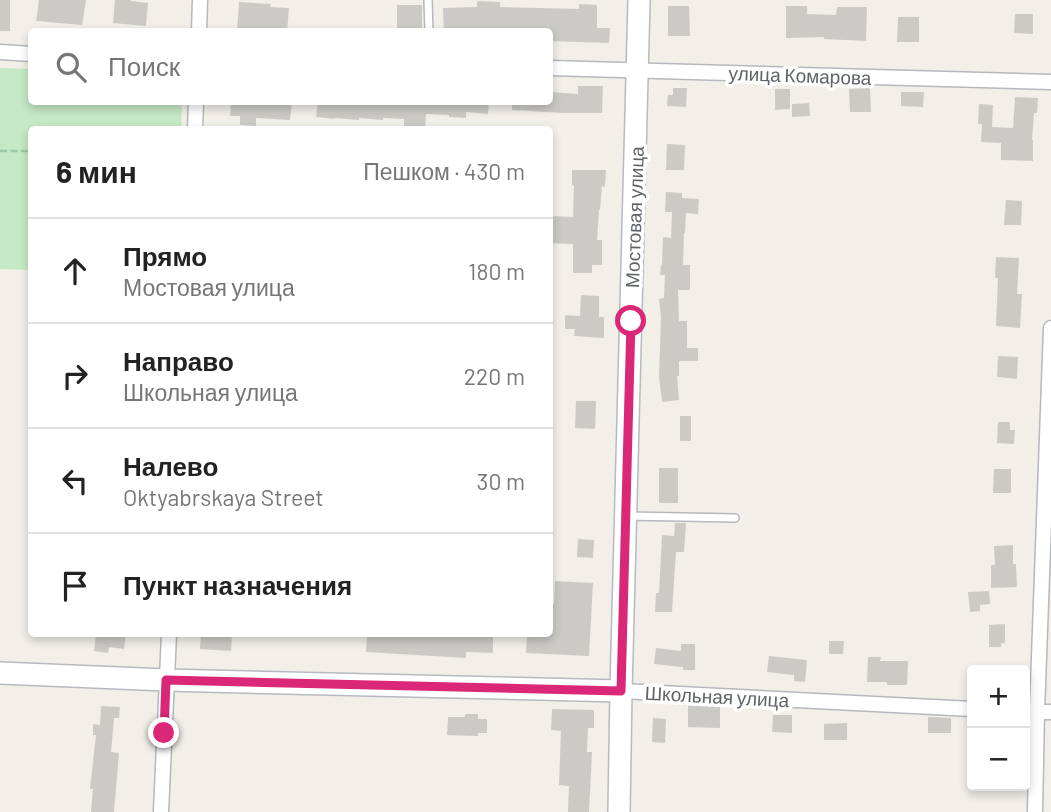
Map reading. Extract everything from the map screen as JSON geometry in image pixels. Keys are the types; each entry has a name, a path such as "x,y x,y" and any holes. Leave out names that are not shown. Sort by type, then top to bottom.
{"street":[{"path":"199,28 200,0"},
{"name":"Мостовая улица","path":"619,812 639,0"},
{"path":"0,52 28,54"},
{"name":"улица Комарова","path":"553,68 1051,82"},
{"path":"195,126 196,105"},
{"path":"1035,812 1051,328"},
{"path":"160,812 169,637"},
{"name":"Школьная улица","path":"0,673 166,680 621,691 967,709"}],"lane":[{"path":"428,0 429,28"},
{"path":"625,516 735,518"}],"path":[{"path":"0,150 28,151"}],"green space":[{"path":"0,68 28,69 28,105 182,105 181,126 28,126 28,270 0,269"}],"building":[{"path":"0,0 10,0 10,31 0,31"},
{"path":"39,0 86,0 82,25 36,21"},
{"path":"115,0 148,3 146,26 113,23"},
{"path":"477,1 500,2 500,7 579,9 579,4 597,5 597,28 610,28 609,43 553,41 553,28 444,28 443,8 477,7"},
{"path":"239,2 289,8 287,28 237,28"},
{"path":"397,5 422,5 422,28 397,28"},
{"path":"668,6 689,6 690,36 668,36"},
{"path":"786,6 807,6 807,14 836,15 837,7 867,7 866,41 824,37 786,38"},
{"path":"1015,14 1033,14 1033,34 1014,33"},
{"path":"898,17 919,17 919,42 897,42"},
{"path":"578,86 603,86 602,113 512,110 512,105 553,105 553,92 578,94"},
{"path":"673,88 687,88 686,107 667,106 668,95 673,95"},
{"path":"870,88 871,112 850,112 849,89"},
{"path":"775,89 790,89 790,109 775,110"},
{"path":"901,92 924,92 923,107 901,106"},
{"path":"1015,97 1038,98 1037,113 1034,113 1033,161 1001,160 1001,143 981,142 979,104 993,105 992,127 1013,128"},
{"path":"809,103 810,116 792,117 792,104"},
{"path":"231,105 292,105 290,120 256,118 256,126 240,125 240,116 230,116"},
{"path":"318,105 489,105 488,114 466,112 466,118 426,114 425,126 404,126 404,119 316,117"},
{"path":"667,144 685,145 684,170 666,170"},
{"path":"572,170 606,170 597,240 602,240 602,265 592,265 592,273 573,273 573,244 553,243 553,216 573,217"},
{"path":"666,192 682,193 682,198 699,199 698,214 686,213 684,233 683,265 690,265 690,290 678,290 679,321 687,321 687,348 698,348 698,361 679,361 679,400 662,402 659,376 659,299 664,298 665,275 660,275 663,237 671,238 672,212 665,212"},
{"path":"1006,200 1022,201 1021,225 1004,225"},
{"path":"996,257 1019,258 1017,294 1022,294 1020,328 996,326"},
{"path":"581,295 599,296 599,317 604,317 604,338 574,336 575,329 565,329 565,315 580,316"},
{"path":"998,356 1018,357 1017,379 997,377"},
{"path":"576,401 596,401 595,429 575,428"},
{"path":"680,416 691,416 691,441 680,441"},
{"path":"998,422 1010,422 1010,430 1015,430 1014,444 997,443"},
{"path":"659,468 678,468 678,503 659,503"},
{"path":"994,469 1011,469 1011,493 993,493"},
{"path":"675,523 686,523 684,552 676,552 672,612 655,612 656,593 659,593 662,535 674,536"},
{"path":"578,539 594,540 593,558 577,557"},
{"path":"1013,545 1017,587 991,588 991,565 995,565 994,546"},
{"path":"555,581 593,583 589,656 526,653 527,637 553,637"},
{"path":"989,591 990,604 980,605 980,611 970,612 968,592"},
{"path":"1005,624 1005,643 1001,643 1001,647 989,647 989,625"},
{"path":"96,637 126,637 124,649 109,647 108,653 94,651"},
{"path":"201,637 232,637 231,651 200,649"},
{"path":"367,637 493,637 493,653 466,652 466,658 366,652"},
{"path":"829,641 844,641 843,654 829,654"},
{"path":"681,644 695,644 695,670 654,664 656,648 681,651"},
{"path":"769,656 807,660 805,682 794,681 794,675 767,672"},
{"path":"868,657 881,657 880,661 908,661 907,685 867,682"},
{"path":"688,704 720,706 720,728 688,727"},
{"path":"101,706 120,707 119,718 114,718 111,752 119,753 114,812 91,812 93,789 90,789 96,735 93,735 93,724 100,725"},
{"path":"552,709 594,710 594,728 588,728 587,752 592,752 589,812 568,812 569,786 559,785 561,731 551,730"},
{"path":"465,714 478,714 478,719 487,719 487,733 478,733 478,736 447,735 448,717 465,717"},
{"path":"773,715 792,715 792,733 772,732"},
{"path":"928,717 951,718 951,733 928,733"},
{"path":"653,718 666,719 665,743 652,742"},
{"path":"847,723 847,740 824,740 824,724"}],"route":[{"path":"164,733 166,680 621,691 631,321"}]}
